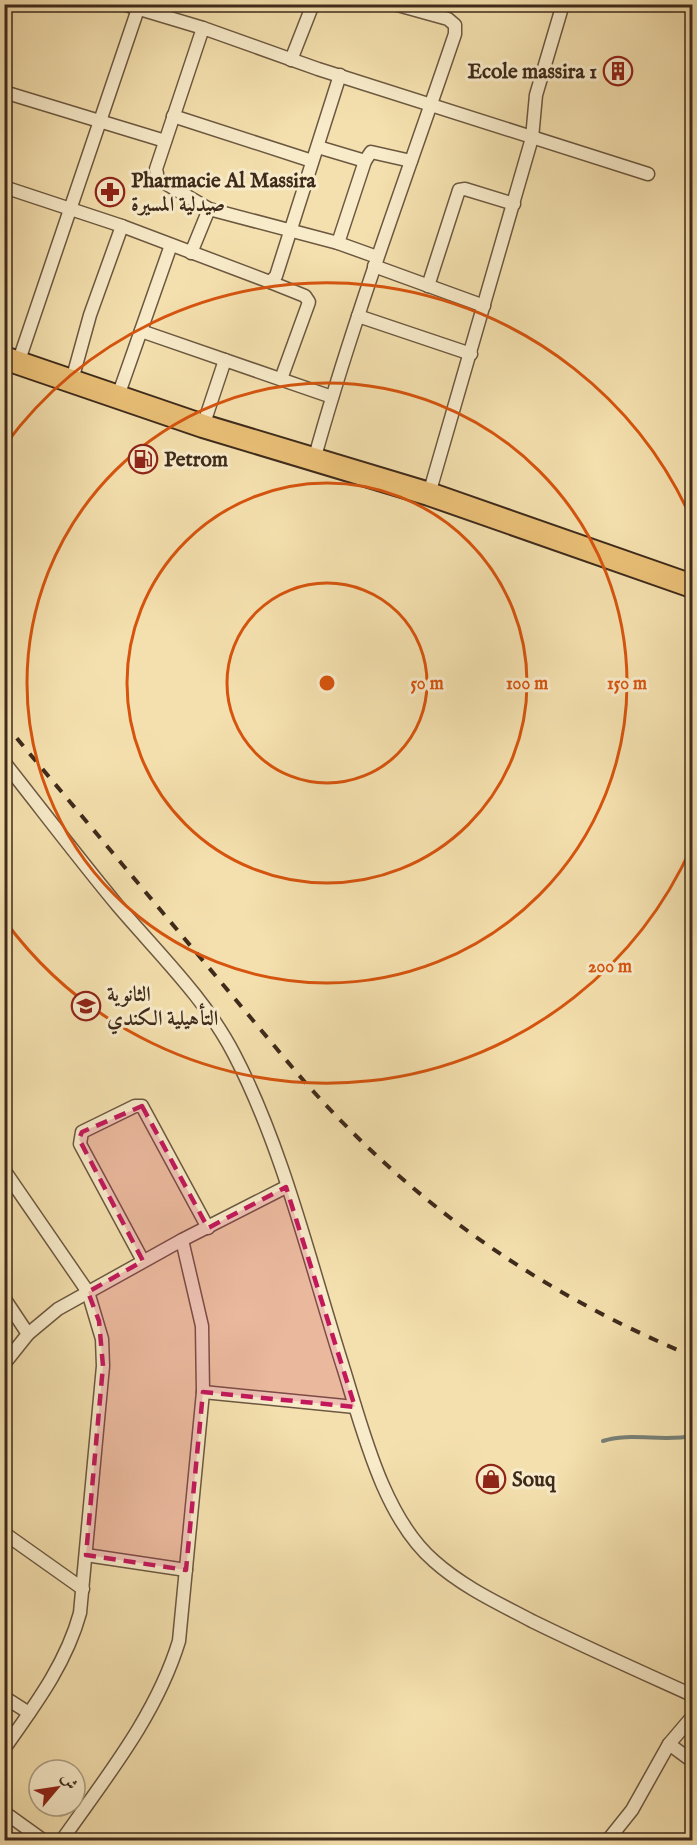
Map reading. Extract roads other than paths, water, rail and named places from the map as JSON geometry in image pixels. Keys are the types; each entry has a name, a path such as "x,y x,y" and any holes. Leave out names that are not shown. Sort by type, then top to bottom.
{"highway":[{"path":"11,361 203,426 429,494 693,586"}],"street":[{"path":"123,4 203,28 291,60 648,174"},
{"path":"291,60 313,4"},
{"path":"314,460 375,262 455,34 455,25 448,19 394,4"},
{"path":"429,494 514,204 532,138 536,95 563,4"},
{"path":"11,361 72,209 138,9"},
{"path":"203,28 156,169 158,179 209,209 338,243 428,286 484,306"},
{"path":"270,282 276,276 340,75"},
{"path":"4,92 165,141"},
{"path":"173,116 312,161"},
{"path":"318,147 365,161"},
{"path":"338,243 365,161 374,151 411,161"},
{"path":"4,187 122,226 305,296 309,302 281,379"},
{"path":"428,286 459,190 465,189 514,204"},
{"path":"191,253 209,209"},
{"path":"72,380 90,315 122,226"},
{"path":"118,396 171,245"},
{"path":"358,316 471,354"},
{"path":"141,331 332,397"},
{"path":"203,426 225,360"},
{"path":"4,762 116,903 217,1024 249,1085 286,1187 355,1407 394,1508 411,1536 431,1560 458,1581 484,1596 574,1642 693,1695"},
{"path":"143,1261 80,1144 82,1132 135,1106 142,1106 208,1228"},
{"path":"4,1170 88,1292 102,1339 104,1366 83,1589 72,1642 58,1669 4,1749"},
{"path":"4,1364 28,1334 58,1309 182,1240 286,1187"},
{"path":"62,1840 141,1726 169,1675 179,1641 202,1392 202,1326 182,1240"},
{"path":"4,1298 28,1334"},
{"path":"202,1392 355,1407"},
{"path":"4,1533 83,1589"},
{"path":"86,1555 186,1570"},
{"path":"4,1697 29,1713"},
{"path":"608,1840 633,1810 669,1743 693,1716"},
{"path":"669,1743 693,1761"},
{"path":"4,1812 43,1840"}],"waterway":[{"path":"603,1441 624,1437 681,1438 692,1436"}],"railway":[{"path":"4,723 297,1073 339,1119 384,1162 430,1202 528,1272 580,1302 692,1356"}],"place":[{"name":"Ecole massira 1","path":"618,71"},
{"name":"Pharmacie Al Massira صيدلية المسيرة","path":"110,192"},
{"name":"Petrom","path":"143,459"},
{"name":"الثانوية التأهيلية الكندي","path":"86,1006"},
{"name":"Souq","path":"491,1479"}]}
